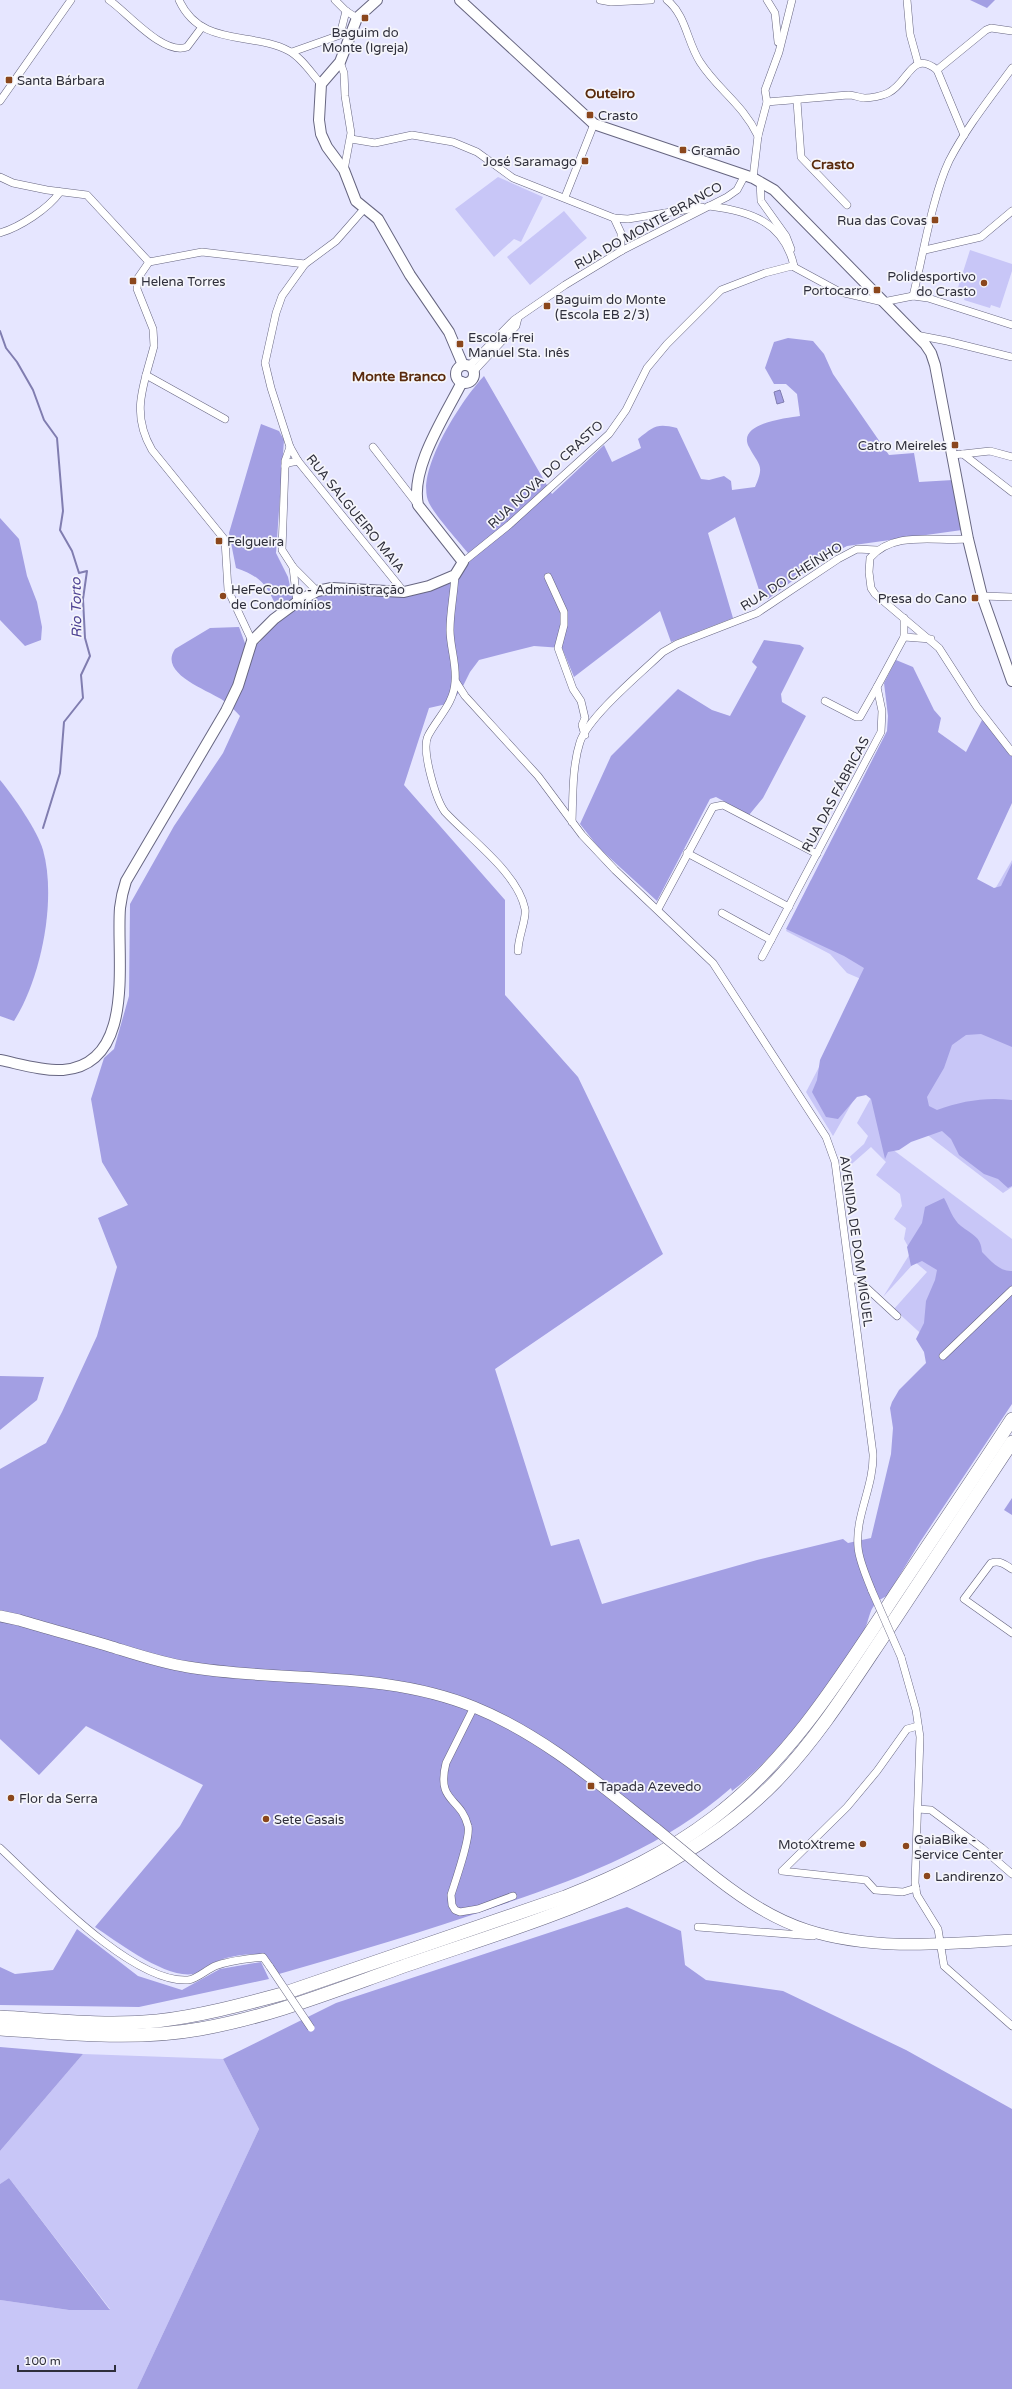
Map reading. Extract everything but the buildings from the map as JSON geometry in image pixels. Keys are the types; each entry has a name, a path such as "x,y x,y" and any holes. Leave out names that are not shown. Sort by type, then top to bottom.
{"highway":[{"path":"0,2017 61,2021 156,2021 197,2015 235,2007 282,1994 565,1897 602,1882 665,1851 714,1818 741,1795 797,1736 847,1668 1012,1419"},
{"path":"0,2029 120,2037 201,2029 242,2020 347,1986 592,1900 642,1878 674,1860 701,1843 749,1806 776,1780 813,1738 854,1682 1012,1442"}],"main road":[{"path":"0,1616 19,1620 143,1657 188,1667 397,1685 433,1693 474,1707 523,1730 561,1755 740,1897 773,1915 806,1930 837,1937 939,1944 1012,1940"}],"street":[{"path":"0,101 71,0"},
{"path":"109,0 157,39 173,47 187,47 202,28"},
{"path":"179,0 202,28 215,34 274,45 292,52 321,84"},
{"path":"336,0 346,11 358,18"},
{"path":"377,0 358,18 340,62 321,84 319,120 321,134 344,170 356,201 378,219 410,275 449,332 469,368 474,377 470,382 462,382 458,379 456,373 469,368"},
{"path":"460,0 594,124 753,178 774,190 932,353 968,539 982,596 1012,681"},
{"path":"600,0 611,2 651,0"},
{"path":"667,0 673,5 681,16 689,42 700,62 740,106 758,136"},
{"path":"768,0 775,13 779,52"},
{"path":"792,0 779,52 765,90 767,102 758,136 753,178 761,201 786,236 792,253 794,266 840,292 883,302 913,296 928,298 1012,325"},
{"path":"907,0 910,34 918,63"},
{"path":"292,52 336,37 342,32 346,11"},
{"path":"937,70 986,30 990,28 1012,31"},
{"path":"340,62 344,72 345,96 352,139 344,170"},
{"path":"767,102 797,101 850,95 866,98 889,93 903,82 913,66 918,63 930,64 937,70 964,135"},
{"path":"913,296 946,170 964,135 1012,68"},
{"path":"797,101 800,157 847,205"},
{"path":"565,197 594,124"},
{"path":"352,139 375,143 412,135 453,142 477,152 513,178 565,197 614,218 628,219 708,207 729,208 763,220 774,228 792,253"},
{"path":"0,177 13,183 60,192 82,193 92,198 149,262"},
{"name":"RUA DO MONTE BRANCO","path":"469,368 516,326 518,318 565,285 621,251 708,207 737,190 753,178"},
{"path":"0,233 25,221 53,200 60,192"},
{"name":"RUA SALGUEIRO MAIA","path":"364,208 336,241 305,264 282,296 276,313 265,363 271,388 290,447 298,461 404,592"},
{"path":"925,250 981,237 1012,210"},
{"path":"614,218 621,233 621,251"},
{"path":"252,641 228,590 224,540 152,450 144,437 139,412 139,401 154,337 136,284 140,274 149,262 202,252 305,264"},
{"name":"RUA NOVA DO CRASTO","path":"463,562 509,525 609,434 626,410 647,368 667,344 721,290 764,273 794,266"},
{"path":"916,335 947,340 1012,357"},
{"path":"146,375 225,419"},
{"path":"418,505 416,495 417,480 427,454 462,382"},
{"path":"290,447 285,461 282,550 293,567 317,591"},
{"path":"373,447 463,562 455,575 450,631 456,682 448,704 426,743 432,780 438,803 445,812 501,868 516,888 526,910 519,934 518,951"},
{"path":"952,455 990,451 1012,457"},
{"path":"963,454 1012,492"},
{"path":"285,466 288,463 298,461"},
{"path":"968,539 910,538 877,550 870,558 871,588 875,594 931,639 948,660 984,717 1012,752"},
{"name":"RUA DO CHEÍNHO","path":"572,822 574,780 580,742 590,724 663,652 677,644 757,614 838,559 857,549 877,550"},
{"path":"293,567 297,602"},
{"path":"0,1060 65,1070 92,1058 106,1043 117,1017 119,1005 120,907 126,882 226,711 238,686 252,641 274,619 297,602 317,591 347,588 404,592 429,586 455,575"},
{"path":"548,577 564,612 564,625 558,648 570,683 580,700 585,718 582,725 585,735"},
{"path":"982,596 1012,597"},
{"path":"825,701 856,717 860,717 904,637 904,618"},
{"path":"904,637 931,639"},
{"name":"AVENIDA DE DOM MIGUEL","path":"456,682 465,696 538,776 572,822 615,870 658,908 714,963 826,1137 835,1162 873,1454 873,1468 860,1524 858,1548 872,1591 901,1657 916,1710 920,1737 916,1888"},
{"name":"RUA DAS FÁBRICAS","path":"762,957 881,732 884,723 877,687"},
{"path":"658,908 708,812 713,807 718,805 723,806 817,854"},
{"path":"687,853 789,907"},
{"path":"722,913 771,940"},
{"path":"851,1278 858,1280 897,1316"},
{"path":"942,1356 1012,1290"},
{"path":"1012,1569 1004,1563 997,1561 991,1563 964,1599 1012,1633"},
{"path":"474,1707 446,1763 443,1773 444,1789 449,1799 464,1815 469,1831 451,1895 452,1906 454,1910 468,1911 513,1896"},
{"path":"918,1726 907,1728 877,1771 847,1807 782,1871 866,1880 875,1890 903,1892 916,1888 917,1895 938,1929 939,1944 944,1966 1012,2026"},
{"path":"918,1809 931,1810 987,1852 1012,1874"},
{"path":"0,1848 94,1934 147,1970 177,1979 190,1980 215,1966 239,1960 263,1958 311,2028"},
{"path":"698,1927 837,1937"}],"shaded area":[{"path":"970,0 995,0 987,8"},
{"path":"498,177 543,197 521,242 514,239 494,257 455,209"},
{"path":"564,211 587,238 530,285 507,257"},
{"name":"Polidesportivo do Crasto","path":"970,250 1012,264 1012,271 1000,308 991,305 990,308 964,300 965,297 956,294"},
{"path":"788,338 813,341 824,354 833,374 889,455 914,453 919,482 953,480 962,530 847,546 822,559 768,599 761,596 735,517 708,533 733,618 671,642 660,611 574,677 562,648 534,646 479,660 451,703 429,708 404,785 505,900 505,995 578,1077 663,1254 495,1369 551,1546 579,1539 602,1604 757,1560 843,1539 848,1543 871,1538 891,1454 893,1428 890,1408 899,1390 926,1363 924,1352 916,1339 924,1323 926,1301 935,1280 937,1270 922,1261 911,1266 907,1247 922,1223 925,1207 944,1198 953,1217 958,1223 978,1239 982,1252 999,1268 1012,1271 1012,1404 920,1542 887,1596 880,1600 872,1608 862,1634 803,1718 769,1757 732,1791 731,1788 705,1809 678,1827 650,1844 620,1859 560,1884 417,1933 279,1974 263,1954 242,1955 215,1962 193,1974 182,1974 169,1971 142,1958 95,1927 180,1826 203,1785 86,1726 39,1775 0,1739 0,1469 46,1443 97,1336 117,1267 98,1218 128,1205 102,1162 91,1099 104,1058 114,1049 129,996 130,904 174,826 223,753 240,716 224,701 179,674 173,666 172,658 175,649 210,628 239,627 246,646 259,643 280,615 268,591 260,580 236,568 229,533 261,424 279,431 284,440 276,553 288,577 292,595 301,603 314,596 425,592 449,582 464,569 472,558 432,509 426,490 428,473 434,455 443,436 464,401 484,376 552,494 604,445 612,462 641,448 638,439 652,428 660,426 677,428 701,479 709,480 724,476 731,481 732,490 755,487 760,474 760,466 749,447 747,439 750,432 756,427 765,423 800,416 797,394 786,384 774,384 765,368 774,342"},
{"path":"780,390 784,402 777,404 774,392"},
{"path":"0,518 19,539 27,576 37,602 42,627 41,640 25,646 0,620"},
{"path":"764,640 800,645 804,648 781,694 782,702 806,716 763,798 749,815 716,797 710,799 657,901 599,848 580,824 611,756 678,689 712,710 730,716 757,667 752,662"},
{"path":"896,660 913,667 934,710 941,718 938,732 966,752 982,720 1012,753 1012,803 977,879 994,888 1001,886 1012,863 1012,1047 981,1034 966,1035 952,1045 944,1068 927,1097 929,1106 937,1110 974,1100 1012,1100 1012,1186 1008,1188 998,1179 984,1174 959,1155 951,1139 942,1131 911,1142 899,1150 888,1152 885,1159 871,1099 866,1095 857,1097 838,1119 826,1117 812,1092 817,1080 820,1060 864,968 844,956 786,929 887,731 888,716 884,683"},
{"path":"0,780 12,795 36,833 43,850 47,870 47,915 39,961 24,1003 14,1021 0,1016"},
{"path":"1012,860 1012,1187 1003,1193 908,1120 892,1149 1012,1239 1012,1285 940,1351 894,1309 927,1272 915,1262 883,1297 911,1252 904,1239 906,1228 894,1219 902,1206 900,1194 876,1175 886,1162 871,1147 846,1169 844,1162 864,1144 868,1136 857,1123 873,1094 861,1087 833,1136 806,1092 840,1027 868,982 847,973 830,954 786,931 811,880 825,886 973,878 995,889"},
{"path":"0,1376 44,1377 37,1400 0,1430"},
{"path":"1012,1498 1012,1515 1004,1510"},
{"path":"627,1907 681,1931 685,1965 706,1980 783,1991 906,2050 1012,2109 1012,2389 137,2389 259,2129 223,2059 336,2003"},
{"path":"77,1929 138,1976 182,1990 220,1969 261,1962 269,1979 139,2007 0,2005 0,1967 15,1974 53,1970"},
{"path":"0,2047 83,2054 0,2151"},
{"path":"83,2054 223,2059 259,2129 137,2389 0,2389 0,2300 69,2310 110,2309 9,2178 0,2184 0,2151"},
{"path":"9,2178 110,2310 69,2310 0,2300 0,2184"}],"waterway":[{"name":"Rio Torto","path":"0,331 6,348 17,362 33,390 44,420 57,438 63,511 60,530 72,551 79,573 87,571 83,599 85,638 90,656 81,675 83,698 64,722 60,773 43,828"}],"place":[{"name":"Baguim do Monte (Igreja)","path":"365,18"},
{"name":"Santa Bárbara","path":"9,80"},
{"name":"Crasto","path":"590,115"},
{"name":"Gramão","path":"683,150"},
{"name":"José Saramago","path":"585,161"},
{"name":"Rua das Covas","path":"935,220"},
{"name":"Helena Torres","path":"133,281"},
{"name":"Polidesportivo do Crasto","path":"984,283"},
{"name":"Portocarro","path":"877,290"},
{"name":"Baguim do Monte (Escola EB 2/3)","path":"547,306"},
{"name":"Escola Frei Manuel Sta. Inês","path":"460,344"},
{"name":"Catro Meireles","path":"955,445"},
{"name":"Felgueira","path":"219,541"},
{"name":"HeFeCondo - Administração de Condomínios","path":"223,596"},
{"name":"Presa do Cano","path":"975,598"},
{"name":"Tapada Azevedo","path":"591,1786"},
{"name":"Flor da Serra","path":"11,1798"},
{"name":"Sete Casais","path":"266,1819"},
{"name":"MotoXtreme","path":"863,1844"},
{"name":"GaiaBike - Service Center","path":"906,1846"},
{"name":"Landirenzo","path":"927,1876"}],"district":[{"name":"Outeiro","path":"610,93"},
{"name":"Crasto","path":"833,164"},
{"name":"Monte Branco","path":"399,376"}]}
